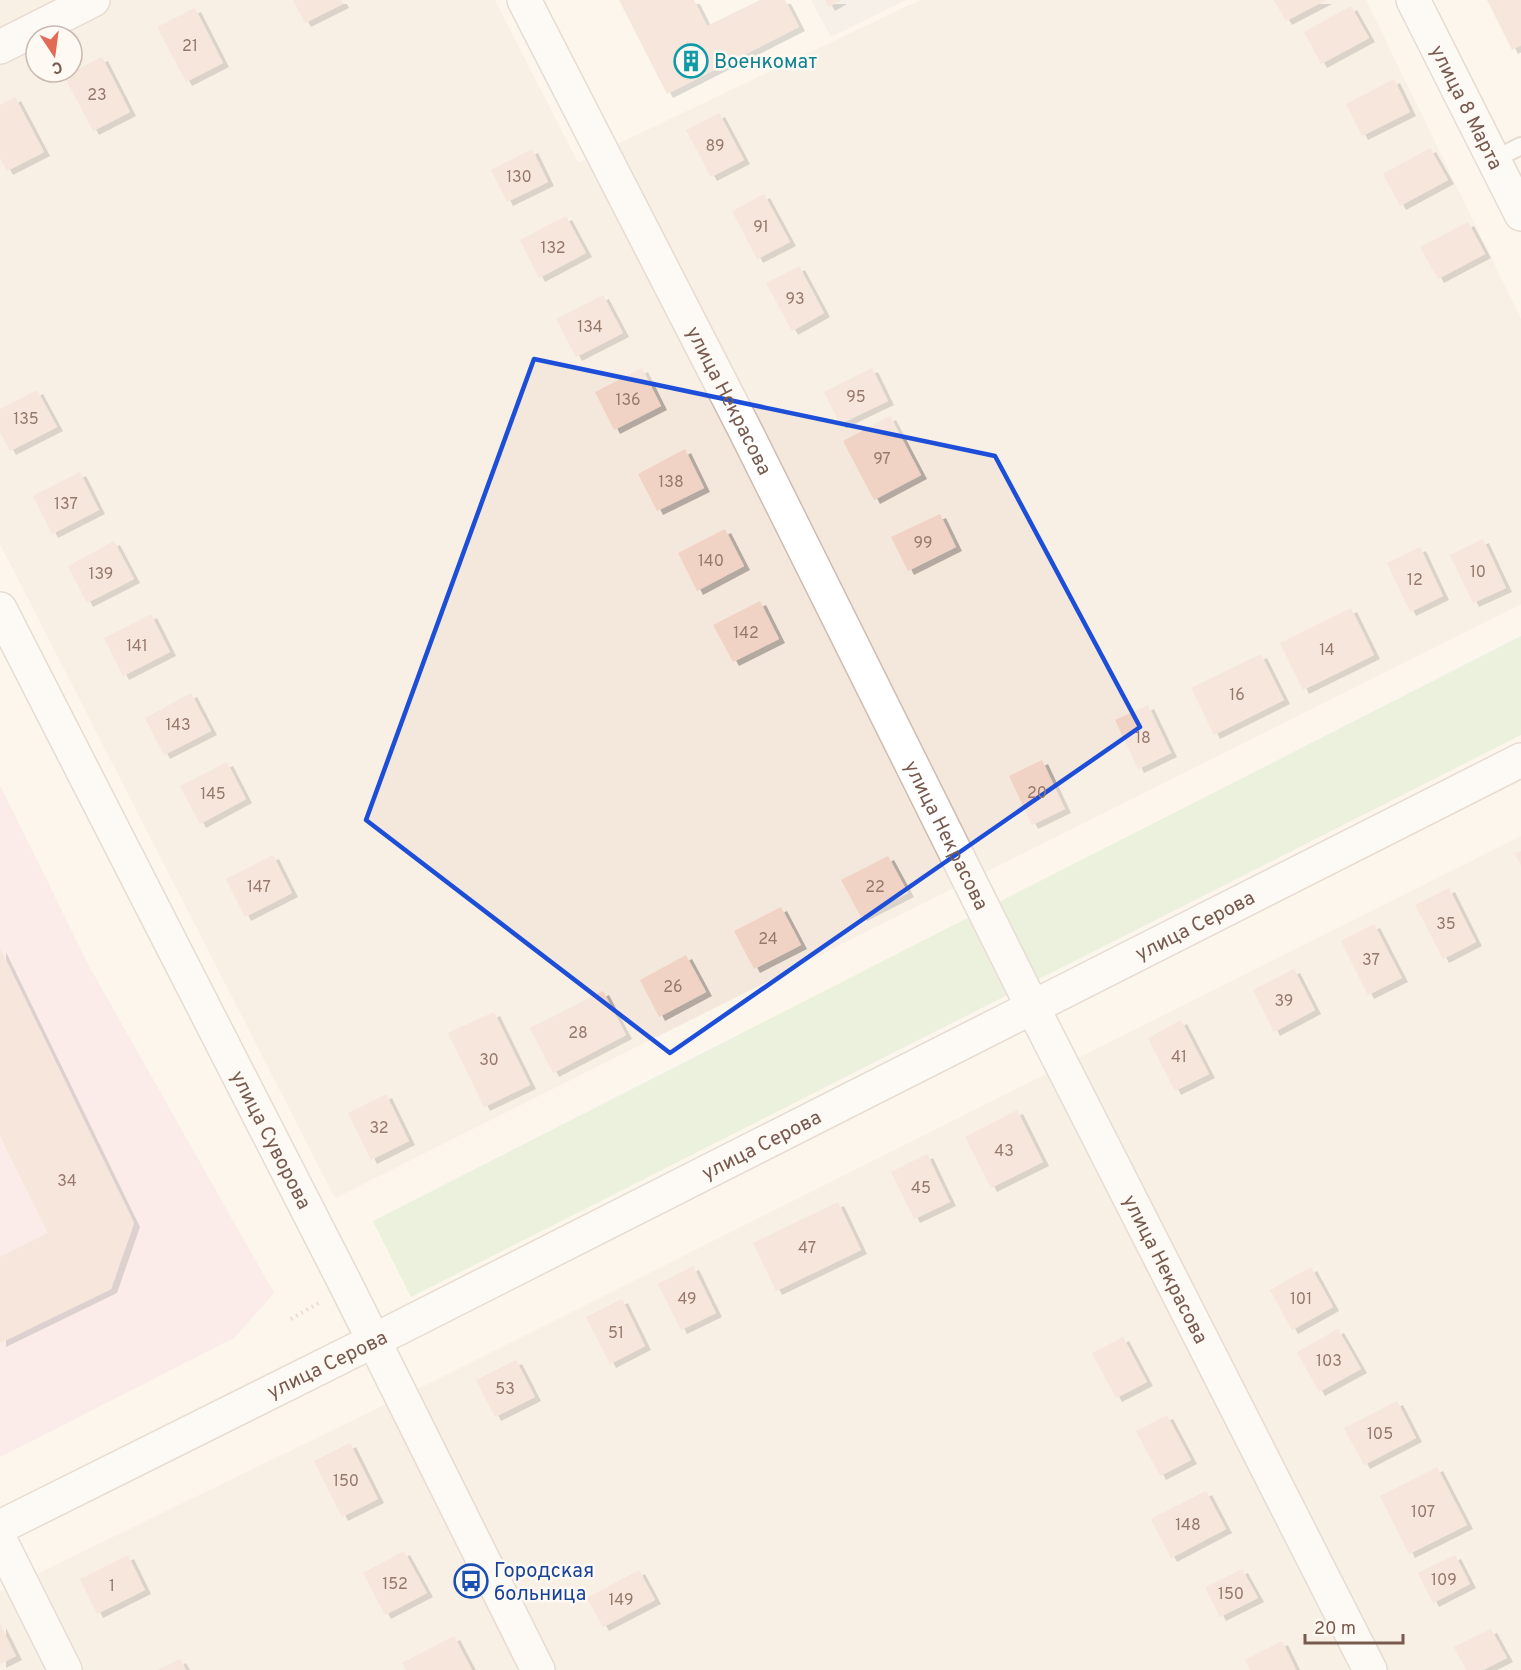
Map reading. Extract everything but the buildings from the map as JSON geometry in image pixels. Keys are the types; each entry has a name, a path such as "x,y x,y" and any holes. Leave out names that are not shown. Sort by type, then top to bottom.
{"street":[{"path":"0,47 93,0"},
{"name":"улица Некрасова","path":"524,0 751,441 1033,1008 1370,1670"},
{"name":"улица 8 Марта","path":"1413,0 1507,153 1521,214"},
{"name":"улица Суворова","path":"0,609 538,1670"},
{"name":"улица Серова","path":"0,1527 373,1341 1521,760"},
{"path":"0,1540 65,1670"}],"path":[{"path":"291,1319 325,1299"}],"highlighted area":[{"path":"534,359 995,456 1140,727 670,1053 366,820"}],"shaded area":[{"path":"0,0 495,0 578,163 920,0 1366,0 1521,319 1521,604 335,1198 0,544"},
{"path":"811,0 906,0 831,37"},
{"path":"0,785 89,966 274,1293 234,1338 0,1457"},
{"path":"1521,836 1521,1670 0,1670 0,1592 438,1379"}],"green space":[{"path":"1521,636 1521,735 411,1297 373,1221"}],"place":[{"name":"Военкомат","path":"691,61"},
{"name":"Городская больница","path":"471,1581"}]}
